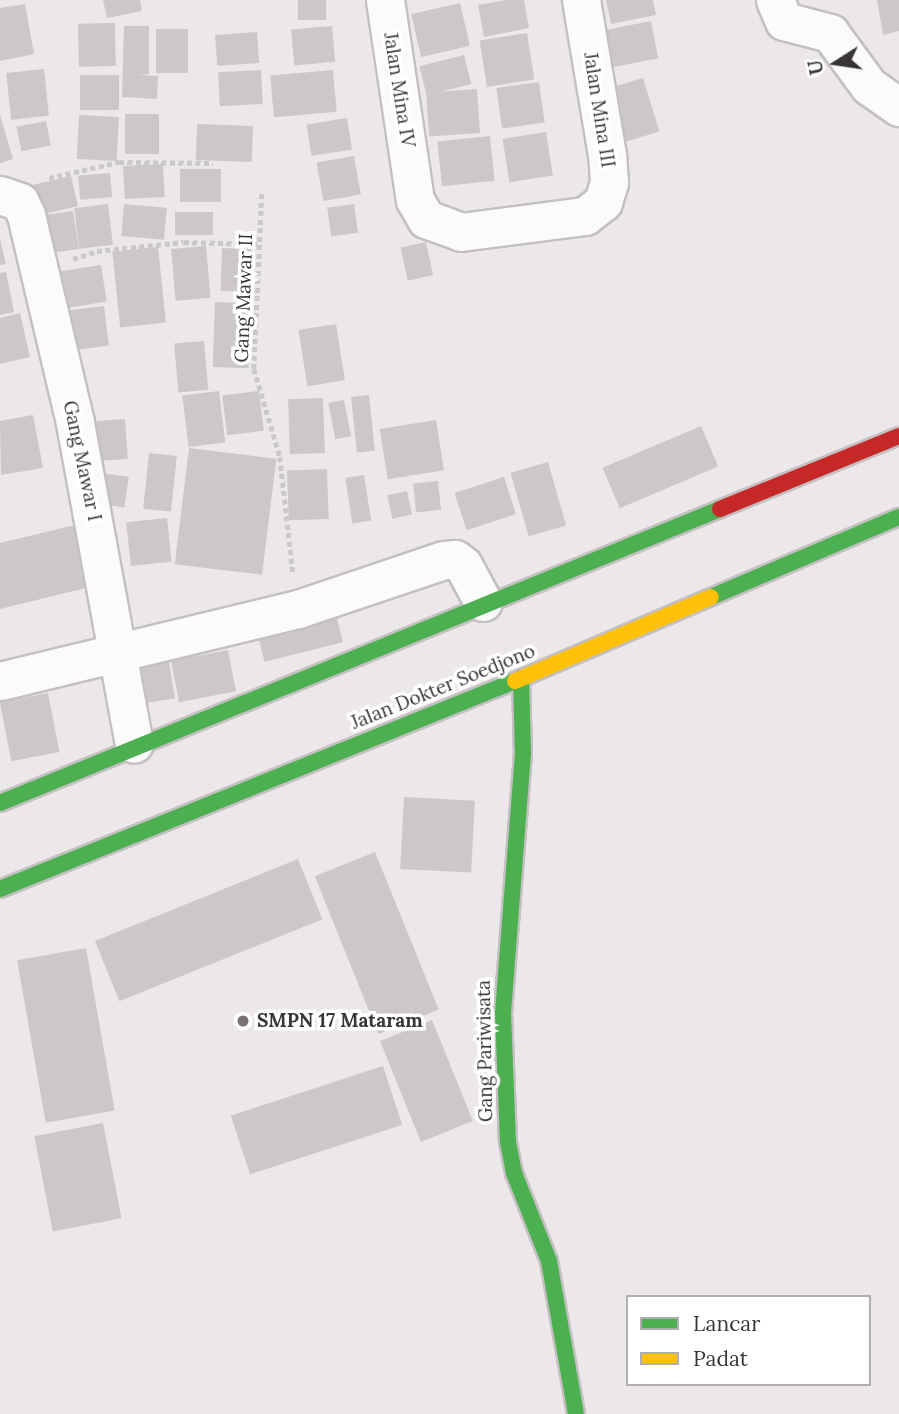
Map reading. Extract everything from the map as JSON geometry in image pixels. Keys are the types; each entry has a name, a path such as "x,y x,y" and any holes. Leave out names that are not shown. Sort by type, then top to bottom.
{"main road":[{"path":"0,803 134,744 899,436"},
{"name":"Jalan Dokter Soedjono","path":"0,889 521,678 899,517"},
{"name":"Gang Pariwisata","path":"521,678 523,753 503,1024 508,1142 514,1173 549,1261 576,1414"}],"street":[{"name":"Jalan Mina IV","path":"385,0 412,180"},
{"name":"Jalan Mina III","path":"412,180 415,200 426,219 461,232 585,216 603,202 609,181 607,155 581,0"},
{"path":"775,0 784,21 830,33 869,86 899,107"},
{"name":"Gang Mawar I","path":"0,195 23,206 39,271 75,423 120,649 134,744"},
{"path":"0,681 120,649 298,609 455,559 463,565 483,602"}],"path":[{"path":"39,180 119,162 214,163"},
{"name":"Gang Mawar II","path":"262,194 254,369 280,457 298,609"},
{"path":"39,271 97,251 184,242 260,244"}],"building":[{"path":"103,0 140,0 142,11 107,18"},
{"path":"298,0 326,0 326,20 298,20"},
{"path":"524,0 529,28 484,37 478,5"},
{"path":"606,0 653,0 656,15 611,24"},
{"path":"877,0 899,0 899,31 883,35"},
{"path":"460,3 470,46 421,57 411,14"},
{"path":"25,4 34,54 0,61 0,8"},
{"path":"651,21 658,58 602,69 595,32"},
{"path":"115,23 116,66 79,67 78,24"},
{"path":"124,26 149,26 149,74 138,75 158,76 157,99 122,97"},
{"path":"332,26 335,62 294,65 291,30"},
{"path":"156,29 188,29 188,73 156,73"},
{"path":"257,32 259,63 217,66 215,35"},
{"path":"527,33 534,79 487,87 480,41"},
{"path":"464,55 471,84 427,95 419,66"},
{"path":"44,69 49,116 11,120 6,73"},
{"path":"261,70 263,104 220,106 218,72"},
{"path":"333,70 337,112 274,117 270,75"},
{"path":"80,75 119,75 119,110 80,110"},
{"path":"643,78 659,132 620,144 604,90"},
{"path":"539,82 545,123 502,129 496,88"},
{"path":"477,89 480,133 429,136 426,93"},
{"path":"125,114 159,114 159,154 125,154"},
{"path":"0,115 13,159 0,163"},
{"path":"79,115 119,117 117,161 77,159"},
{"path":"347,118 352,150 312,156 307,124"},
{"path":"46,121 51,146 21,151 17,127"},
{"path":"197,124 253,126 252,162 196,160"},
{"path":"546,132 553,175 509,182 503,139"},
{"path":"490,136 495,181 442,186 437,142"},
{"path":"354,156 361,194 323,201 317,163"},
{"path":"163,164 165,197 125,199 123,166"},
{"path":"180,169 221,169 221,202 180,202"},
{"path":"110,173 112,197 80,200 78,176"},
{"path":"71,176 78,206 36,216 73,211 79,249 36,255 24,187"},
{"path":"108,204 113,245 79,249 74,208"},
{"path":"124,204 167,208 164,240 121,236"},
{"path":"354,204 358,233 331,236 327,208"},
{"path":"175,212 213,212 213,235 175,235"},
{"path":"0,239 6,264 0,265"},
{"path":"426,242 433,275 408,281 401,247"},
{"path":"206,246 211,298 176,301 171,249"},
{"path":"158,247 166,323 120,327 112,252"},
{"path":"222,248 251,249 249,292 220,291"},
{"path":"101,265 107,302 52,310 47,274"},
{"path":"6,272 14,312 0,315 0,273"},
{"path":"215,302 251,303 249,368 213,367"},
{"path":"104,306 109,346 63,351 58,312"},
{"path":"20,313 30,357 0,364 0,318"},
{"path":"336,324 345,380 307,386 298,330"},
{"path":"204,341 208,390 178,392 174,344"},
{"path":"219,391 225,443 189,447 182,396"},
{"path":"259,391 264,431 227,435 222,396"},
{"path":"369,395 375,451 357,453 351,397"},
{"path":"323,398 325,453 290,454 288,399"},
{"path":"344,400 351,436 335,439 328,403"},
{"path":"33,415 43,468 1,475 0,421"},
{"path":"125,419 128,459 97,461 94,421"},
{"path":"436,420 444,470 388,479 380,429"},
{"path":"701,426 718,467 620,508 603,468"},
{"path":"189,448 276,459 262,575 175,564"},
{"path":"149,453 177,456 171,512 143,509"},
{"path":"548,462 566,525 529,536 511,473"},
{"path":"327,469 329,519 289,520 287,470"},
{"path":"102,473 129,477 124,507 98,504"},
{"path":"364,475 371,520 352,523 345,478"},
{"path":"504,477 516,514 467,530 455,493"},
{"path":"438,481 441,510 416,512 413,484"},
{"path":"407,491 412,514 392,519 387,495"},
{"path":"167,518 172,562 131,566 126,522"},
{"path":"75,525 90,587 0,609 0,543"},
{"path":"336,614 343,642 264,662 257,634"},
{"path":"228,650 236,691 179,702 171,661"},
{"path":"168,655 175,698 134,705 128,661"},
{"path":"48,693 59,752 11,761 0,702"},
{"path":"404,797 475,801 471,873 400,869"},
{"path":"375,852 439,1010 378,1034 315,876"},
{"path":"298,859 322,919 119,1001 95,941"},
{"path":"86,948 115,1110 46,1123 17,960"},
{"path":"432,1020 473,1121 421,1142 380,1041"},
{"path":"383,1066 402,1125 250,1174 231,1115"},
{"path":"103,1123 122,1218 53,1232 34,1136"}],"traffic: fast":[{"path":"0,803 720,509"},
{"path":"711,597 899,517"},
{"path":"521,678 523,753 503,1013 508,1142 514,1173 549,1261 576,1414"},
{"path":"0,889 515,681"}],"traffic: slow":[{"path":"515,681 711,597"}],"traffic: jam":[{"path":"720,509 899,436"}],"place":[{"name":"SMPN 17 Mataram","path":"243,1021"}]}
